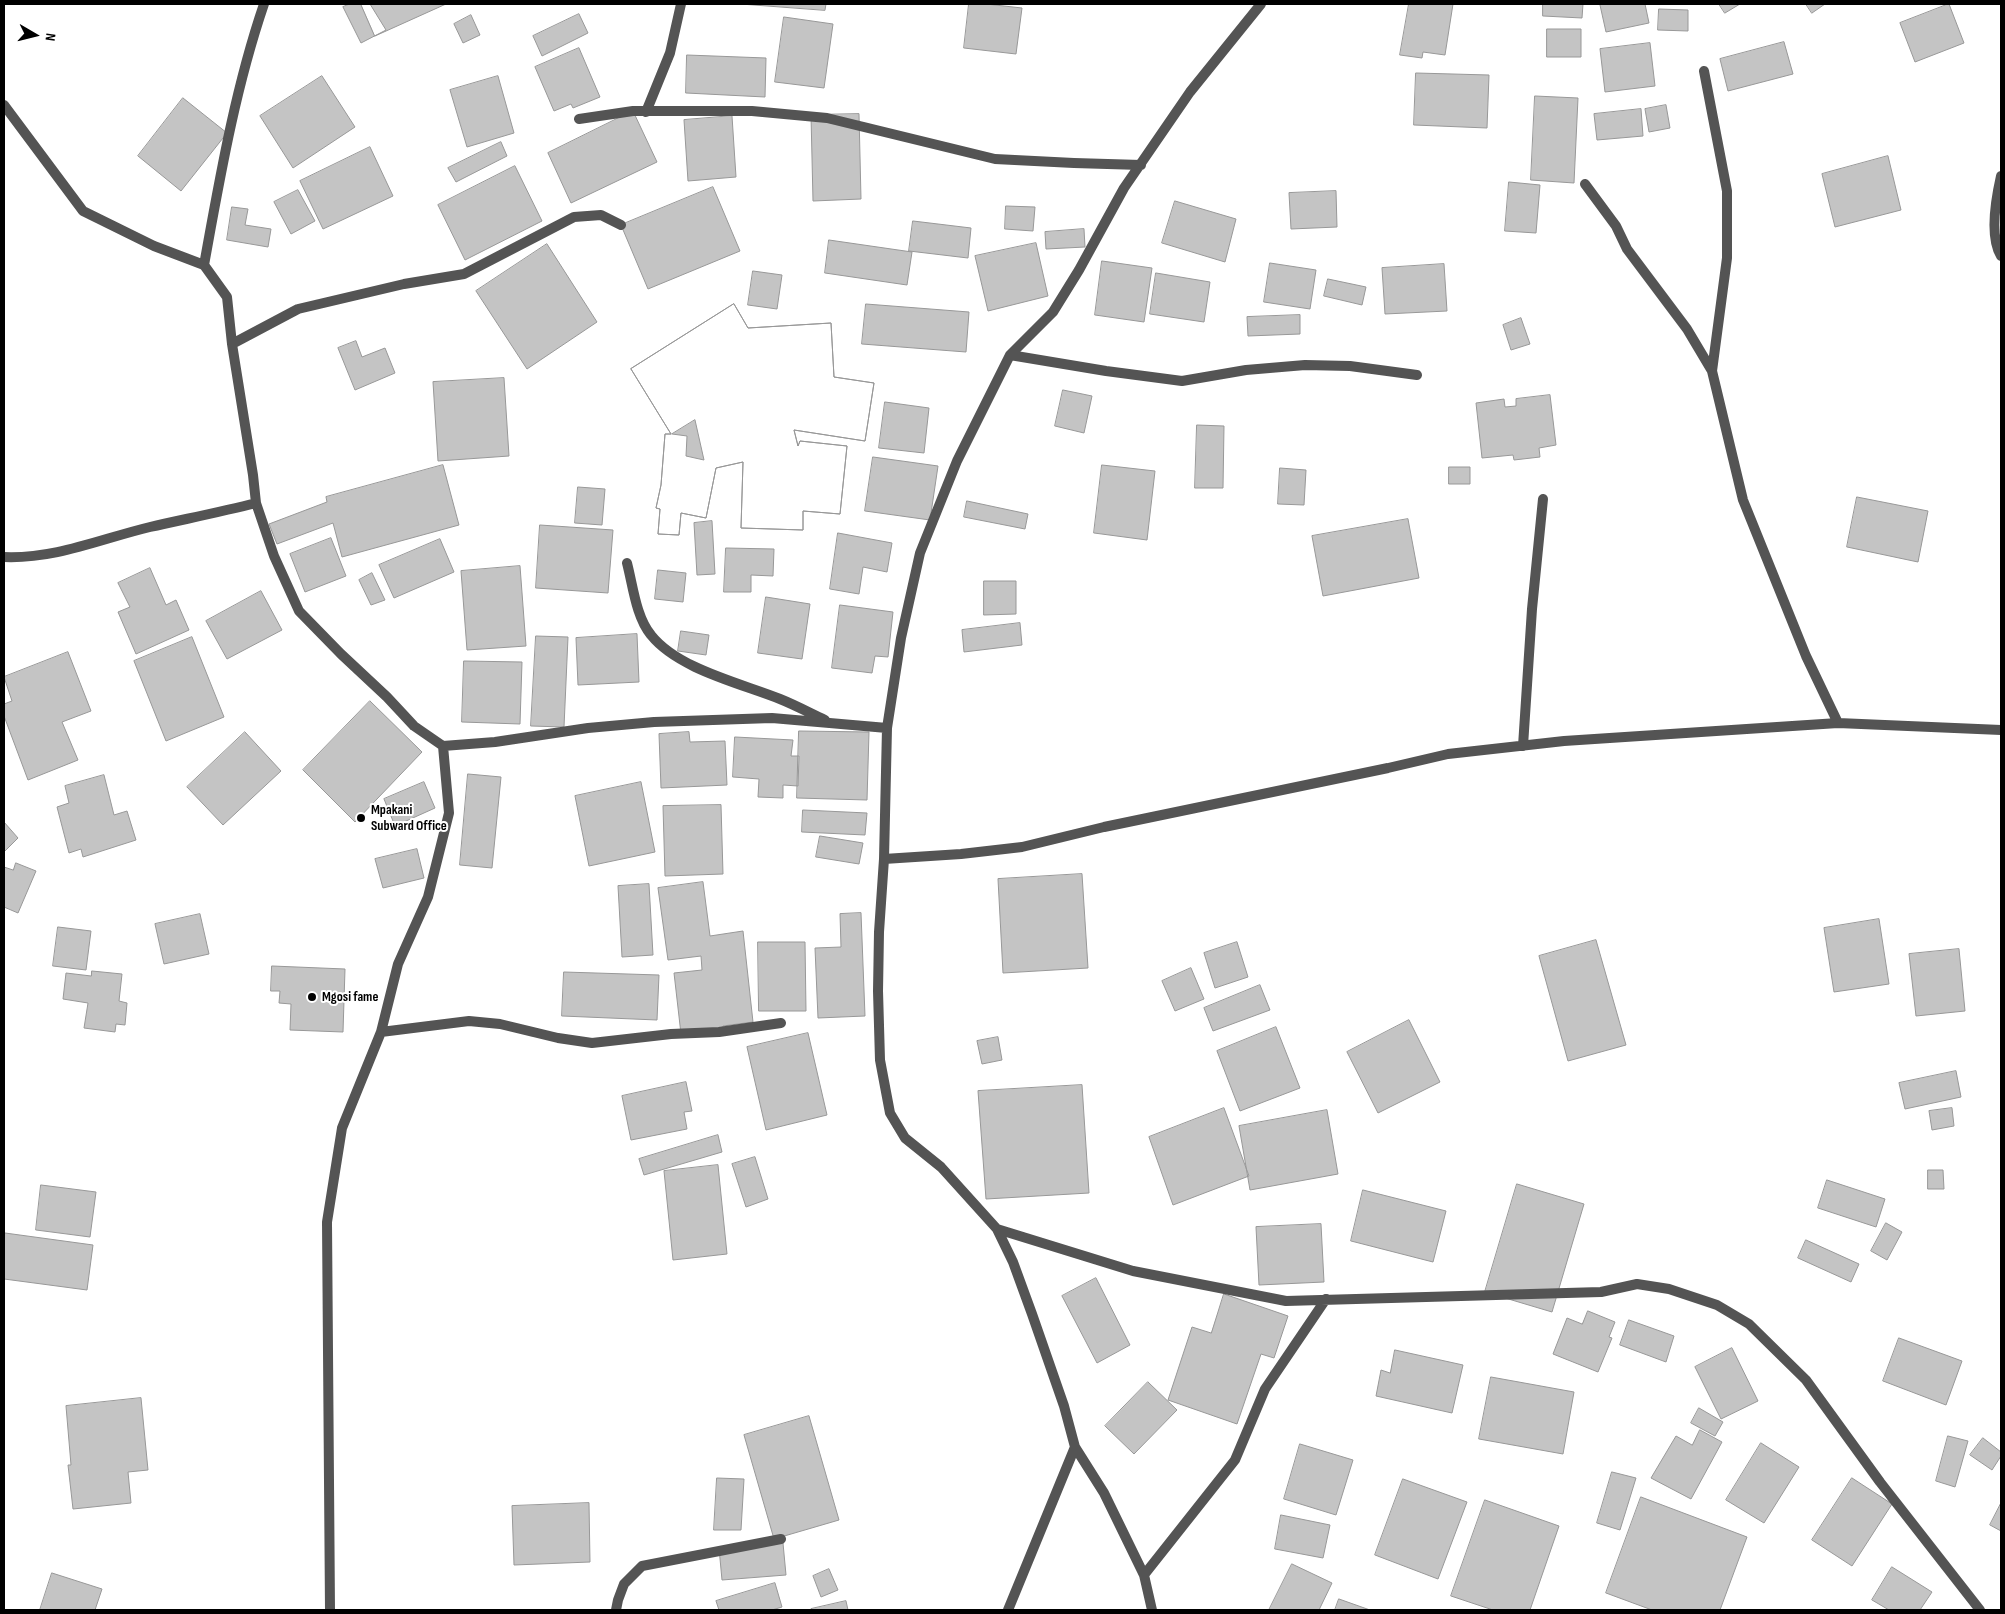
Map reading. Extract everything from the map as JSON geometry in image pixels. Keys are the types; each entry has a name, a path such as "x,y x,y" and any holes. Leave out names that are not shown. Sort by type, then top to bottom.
{"street":[{"path":"204,265 228,137 254,34 264,4"},
{"path":"646,112 670,53 681,4"},
{"path":"1152,1610 1144,1575 1104,1493 1075,1447 1064,1406 1032,1314 997,1229 941,1167 905,1138 890,1113 880,1060 878,991 887,728 901,638 920,553 957,461 1010,355 1053,312 1124,188 1190,92 1260,4"},
{"path":"1704,71 1727,191 1727,258 1712,371"},
{"path":"4,105 83,211 154,246 204,265 227,297 232,344 256,503 274,556 299,611 414,726 443,746 496,742 588,728 654,722 772,718 887,728"},
{"path":"580,119 633,112 752,111 827,118 995,159 1074,164 1141,165"},
{"path":"2001,176 1996,199 1995,247 2001,256"},
{"path":"1585,184 1616,226 1627,249 1687,329 1712,371 1743,500 1806,656 1838,724"},
{"path":"232,344 298,309 404,284 464,274 574,217 601,215 621,225"},
{"path":"1010,355 1182,381 1246,370 1305,365 1350,366 1417,375"},
{"path":"1523,746 1532,609 1543,498"},
{"path":"4,557 27,558 82,548 150,527 256,503"},
{"path":"627,563 642,619 650,634 668,652 714,675 780,699 830,722"},
{"path":"884,859 961,854 1022,847 1114,825 1448,754 1523,746 1838,724 2001,730"},
{"path":"330,1610 327,1222 342,1128 381,1032 398,964 428,897 448,813 443,746"},
{"path":"381,1032 469,1021 500,1024 558,1038 592,1043 671,1034 719,1032 781,1024"},
{"path":"997,1229 1133,1271 1286,1301 1601,1292 1637,1284 1669,1289 1718,1305 1749,1324 1806,1380 1880,1482 1980,1610"},
{"path":"1144,1575 1235,1460 1265,1389 1326,1299"},
{"path":"1008,1610 1075,1447"},
{"path":"616,1610 624,1584 642,1566 781,1540"}],"building":[{"path":"350,4 370,4 386,30 361,43 343,7"},
{"path":"361,4 446,4 375,36"},
{"path":"741,4 826,4 825,10"},
{"path":"969,4 1022,8 1016,54 964,48"},
{"path":"1409,4 1453,4 1445,55 1423,52 1422,58 1400,55"},
{"path":"1543,4 1583,4 1582,18 1543,16"},
{"path":"1645,4 1649,23 1606,32 1600,5"},
{"path":"1719,4 1740,4 1725,13"},
{"path":"1806,4 1825,4 1812,13"},
{"path":"1949,4 1964,43 1915,62 1900,23"},
{"path":"1659,9 1688,10 1688,31 1658,30"},
{"path":"579,14 588,33 542,56 533,36"},
{"path":"471,15 480,35 463,43 454,24"},
{"path":"784,17 833,24 824,88 775,82"},
{"path":"1547,29 1581,29 1581,57 1547,57"},
{"path":"1784,42 1793,74 1728,91 1720,59"},
{"path":"1650,43 1655,86 1605,92 1600,49"},
{"path":"579,48 600,97 573,108 571,104 554,111 535,67"},
{"path":"687,55 766,58 765,97 686,93"},
{"path":"1416,73 1489,75 1487,128 1414,125"},
{"path":"322,76 355,127 293,168 260,116"},
{"path":"498,76 514,133 467,147 450,90"},
{"path":"1535,96 1578,98 1574,183 1531,180"},
{"path":"183,98 227,133 181,191 138,156"},
{"path":"1666,105 1670,128 1649,132 1645,109"},
{"path":"1641,109 1643,136 1597,140 1594,114"},
{"path":"633,111 657,162 571,203 548,153"},
{"path":"859,114 861,199 813,201 811,115"},
{"path":"732,116 736,177 688,181 684,120"},
{"path":"501,142 507,156 456,182 448,168"},
{"path":"370,147 393,196 323,229 300,181"},
{"path":"1888,156 1901,210 1835,227 1822,174"},
{"path":"515,166 542,221 465,260 438,205"},
{"path":"1509,182 1540,185 1536,233 1505,231"},
{"path":"713,187 740,251 648,289 621,225"},
{"path":"298,190 315,221 291,234 274,202"},
{"path":"1336,191 1337,227 1291,229 1289,193"},
{"path":"1175,201 1236,219 1225,262 1162,243"},
{"path":"1006,206 1035,207 1033,231 1005,229"},
{"path":"232,207 248,209 245,225 271,229 268,247 227,240"},
{"path":"913,221 971,228 968,258 909,251"},
{"path":"1084,229 1085,247 1046,249 1045,232"},
{"path":"829,240 912,252 907,285 825,273"},
{"path":"1036,243 1048,296 988,311 975,256"},
{"path":"547,244 597,322 527,369 476,291"},
{"path":"1102,261 1152,268 1144,322 1095,315"},
{"path":"1270,263 1316,270 1310,309 1264,302"},
{"path":"1444,264 1447,311 1385,314 1382,268"},
{"path":"753,271 782,275 777,309 748,305"},
{"path":"1156,273 1210,282 1204,322 1150,314"},
{"path":"1328,279 1366,287 1362,305 1324,296"},
{"path":"734,304 748,328 831,323 834,377 874,383 865,441 794,430 798,446 800,441 847,446 840,514 803,511 803,530 741,528 743,462 716,468 706,518 681,513 679,535 658,534 660,509 656,508 661,485 665,434 671,434 631,369","holes":["695,420 704,460 686,456 687,436 672,434"]},
{"path":"734,304 748,328 831,323 834,377 874,383 865,441 794,430 798,446 800,441 847,446 840,514 803,511 803,530 741,528 743,462 716,468 706,518 681,513 679,535 658,534 660,509 656,508 661,485 665,434 671,434 631,369"},
{"path":"866,304 969,312 966,352 862,344"},
{"path":"1300,315 1300,334 1248,336 1247,317"},
{"path":"1521,318 1530,344 1511,350 1503,325"},
{"path":"356,341 362,357 385,348 395,373 355,390 338,348"},
{"path":"504,378 509,456 438,461 433,382"},
{"path":"1063,390 1092,396 1084,433 1055,426"},
{"path":"1550,395 1556,445 1539,448 1540,457 1514,460 1513,455 1482,458 1476,403 1504,399 1505,407 1516,406 1516,399"},
{"path":"885,402 929,408 924,453 879,448"},
{"path":"1197,425 1224,426 1223,488 1195,488"},
{"path":"873,457 938,466 930,520 865,511"},
{"path":"443,465 459,525 342,557 333,523 277,544 269,524 327,502 326,497"},
{"path":"1102,465 1155,471 1147,540 1094,533"},
{"path":"1449,467 1470,467 1470,484 1449,484"},
{"path":"1280,468 1306,470 1304,505 1278,504"},
{"path":"578,487 605,489 602,525 575,523"},
{"path":"1857,497 1928,511 1918,562 1847,547"},
{"path":"967,501 1028,514 1025,529 964,517"},
{"path":"1408,519 1419,578 1323,596 1312,536"},
{"path":"712,521 715,574 697,575 694,523"},
{"path":"540,525 613,530 608,593 536,588"},
{"path":"838,533 892,543 887,572 863,567 859,594 830,589"},
{"path":"331,538 346,576 305,592 290,554"},
{"path":"440,539 454,572 394,598 379,565"},
{"path":"726,548 774,549 773,576 751,575 751,592 724,592"},
{"path":"520,566 526,646 467,650 461,571"},
{"path":"150,568 166,605 176,600 189,630 136,654 118,612 130,607 118,583"},
{"path":"658,570 686,573 683,602 655,599"},
{"path":"372,573 385,600 371,605 359,580"},
{"path":"984,581 1016,581 1016,614 984,615"},
{"path":"261,591 282,630 227,659 206,621"},
{"path":"766,597 810,604 802,659 758,653"},
{"path":"840,605 893,612 888,657 875,656 872,673 832,668"},
{"path":"1020,623 1022,645 964,652 962,630"},
{"path":"681,631 709,635 706,655 678,651"},
{"path":"637,634 639,682 578,685 576,638"},
{"path":"536,636 568,637 564,727 531,726"},
{"path":"192,637 224,717 166,741 134,661"},
{"path":"68,652 91,711 62,722 78,760 28,780 4,716 4,704 12,701 4,677"},
{"path":"464,661 522,662 520,724 462,722"},
{"path":"370,701 422,752 355,822 303,770"},
{"path":"799,731 869,732 867,800 797,798"},
{"path":"245,732 281,771 223,825 187,787"},
{"path":"689,732 690,742 725,741 727,785 661,788 659,734"},
{"path":"735,737 793,740 791,756 799,756 798,786 783,785 783,798 758,797 759,779 733,777"},
{"path":"468,774 501,777 492,868 460,865"},
{"path":"104,775 114,815 127,811 136,840 83,857 81,849 69,853 57,807 69,803 65,786"},
{"path":"424,782 435,808 395,826 384,799"},
{"path":"641,782 655,852 589,866 575,796"},
{"path":"721,805 723,874 665,876 663,806"},
{"path":"803,810 867,813 865,835 802,832"},
{"path":"4,822 18,838 4,852"},
{"path":"820,836 863,843 859,864 816,857"},
{"path":"417,849 424,878 383,888 375,859"},
{"path":"16,863 36,871 18,913 4,907 4,867 13,870"},
{"path":"1082,874 1088,968 1003,973 998,879"},
{"path":"703,882 710,936 743,931 753,1022 723,1026 723,1029 681,1034 674,973 702,970 701,956 668,960 658,888"},
{"path":"649,884 653,955 622,957 618,886"},
{"path":"861,913 865,1016 818,1018 815,948 841,947 840,914"},
{"path":"200,914 209,954 164,964 155,924"},
{"path":"1879,919 1889,984 1834,992 1824,928"},
{"path":"58,927 91,931 86,970 53,966"},
{"path":"1596,940 1626,1045 1568,1061 1539,956"},
{"path":"758,942 805,942 806,1011 759,1011"},
{"path":"1237,942 1248,977 1215,988 1204,953"},
{"path":"1959,949 1965,1011 1916,1016 1909,954"},
{"name":"Mgosi fame","path":"272,966 345,969 343,1032 290,1030 291,1004 279,1003 280,991 271,991"},
{"path":"1191,968 1204,999 1175,1011 1162,981"},
{"path":"92,971 122,974 119,1001 127,1003 125,1025 116,1024 115,1032 84,1028 88,1003 63,999 66,973 91,976"},
{"path":"564,972 659,975 657,1020 562,1016"},
{"path":"1260,985 1270,1010 1213,1031 1204,1008"},
{"path":"1409,1020 1440,1082 1378,1113 1347,1052"},
{"path":"1276,1027 1300,1088 1240,1111 1217,1051"},
{"path":"808,1033 827,1115 766,1130 747,1047"},
{"path":"998,1037 1002,1060 982,1064 977,1041"},
{"path":"1956,1071 1961,1097 1905,1109 1899,1083"},
{"path":"686,1082 692,1111 684,1112 687,1129 631,1140 622,1096"},
{"path":"1082,1085 1089,1193 986,1199 978,1091"},
{"path":"1224,1108 1249,1176 1173,1205 1149,1137"},
{"path":"1952,1108 1954,1126 1932,1130 1929,1111"},
{"path":"1327,1110 1338,1174 1250,1190 1239,1126"},
{"path":"718,1135 722,1152 644,1175 639,1159"},
{"path":"755,1157 768,1199 746,1207 732,1164"},
{"path":"718,1165 727,1254 673,1260 664,1171"},
{"path":"1928,1170 1943,1170 1944,1189 1928,1189"},
{"path":"1827,1180 1885,1199 1876,1227 1818,1208"},
{"path":"1517,1184 1584,1204 1552,1312 1485,1292"},
{"path":"41,1185 96,1192 90,1237 36,1230"},
{"path":"1363,1190 1446,1211 1433,1262 1351,1241"},
{"path":"1886,1223 1902,1232 1887,1260 1871,1251"},
{"path":"1321,1224 1324,1282 1259,1285 1256,1227"},
{"path":"5,1233 93,1245 87,1290 4,1279"},
{"path":"1806,1240 1859,1264 1851,1282 1798,1258"},
{"path":"1096,1278 1130,1345 1097,1363 1062,1296"},
{"path":"1224,1294 1288,1316 1274,1358 1261,1354 1237,1424 1168,1400 1192,1327 1211,1333"},
{"path":"1588,1311 1615,1322 1609,1337 1612,1338 1598,1372 1553,1354 1567,1318 1582,1324"},
{"path":"1629,1320 1674,1336 1666,1362 1620,1345"},
{"path":"1899,1338 1962,1361 1946,1405 1883,1381"},
{"path":"1732,1348 1758,1401 1721,1419 1695,1367"},
{"path":"1395,1350 1463,1365 1452,1413 1376,1396 1381,1370 1390,1373"},
{"path":"1491,1377 1574,1392 1563,1454 1479,1439"},
{"path":"1148,1382 1177,1410 1134,1454 1105,1426"},
{"path":"141,1398 148,1470 128,1472 131,1503 73,1509 68,1465 71,1465 66,1406"},
{"path":"1699,1408 1723,1422 1715,1436 1691,1423"},
{"path":"809,1416 839,1520 774,1539 744,1435"},
{"path":"1700,1430 1722,1442 1691,1499 1651,1478 1676,1436 1692,1445"},
{"path":"1948,1436 1968,1441 1955,1487 1936,1481"},
{"path":"1983,1438 2001,1452 2001,1456 1992,1470 1970,1455"},
{"path":"1761,1443 1799,1467 1764,1523 1726,1500"},
{"path":"1300,1444 1353,1460 1336,1515 1284,1499"},
{"path":"1612,1472 1636,1478 1620,1530 1597,1523"},
{"path":"717,1478 744,1479 741,1530 714,1530"},
{"path":"1852,1478 1892,1504 1852,1566 1812,1540"},
{"path":"1403,1479 1467,1502 1438,1579 1375,1555"},
{"path":"1641,1497 1747,1537 1720,1610 1652,1610 1606,1593"},
{"path":"1485,1500 1559,1526 1530,1610 1493,1610 1451,1596"},
{"path":"589,1503 590,1562 514,1565 512,1506"},
{"path":"2001,1503 2001,1531 1990,1525"},
{"path":"1281,1515 1330,1525 1323,1558 1275,1549"},
{"path":"783,1543 786,1575 722,1580 719,1548"},
{"path":"1292,1564 1332,1583 1319,1610 1269,1610"},
{"path":"1892,1567 1932,1592 1920,1610 1889,1610 1872,1600"},
{"path":"829,1569 838,1590 821,1597 813,1576"},
{"path":"52,1573 102,1589 95,1610 40,1610"},
{"path":"775,1583 782,1607 772,1610 719,1610 716,1601"},
{"path":"1339,1599 1370,1610 1335,1610"},
{"path":"846,1601 848,1610 811,1610 811,1609"}],"place":[{"name":"Mpakani Subward Office","path":"361,818"},
{"name":"Mgosi fame","path":"312,997"}]}
